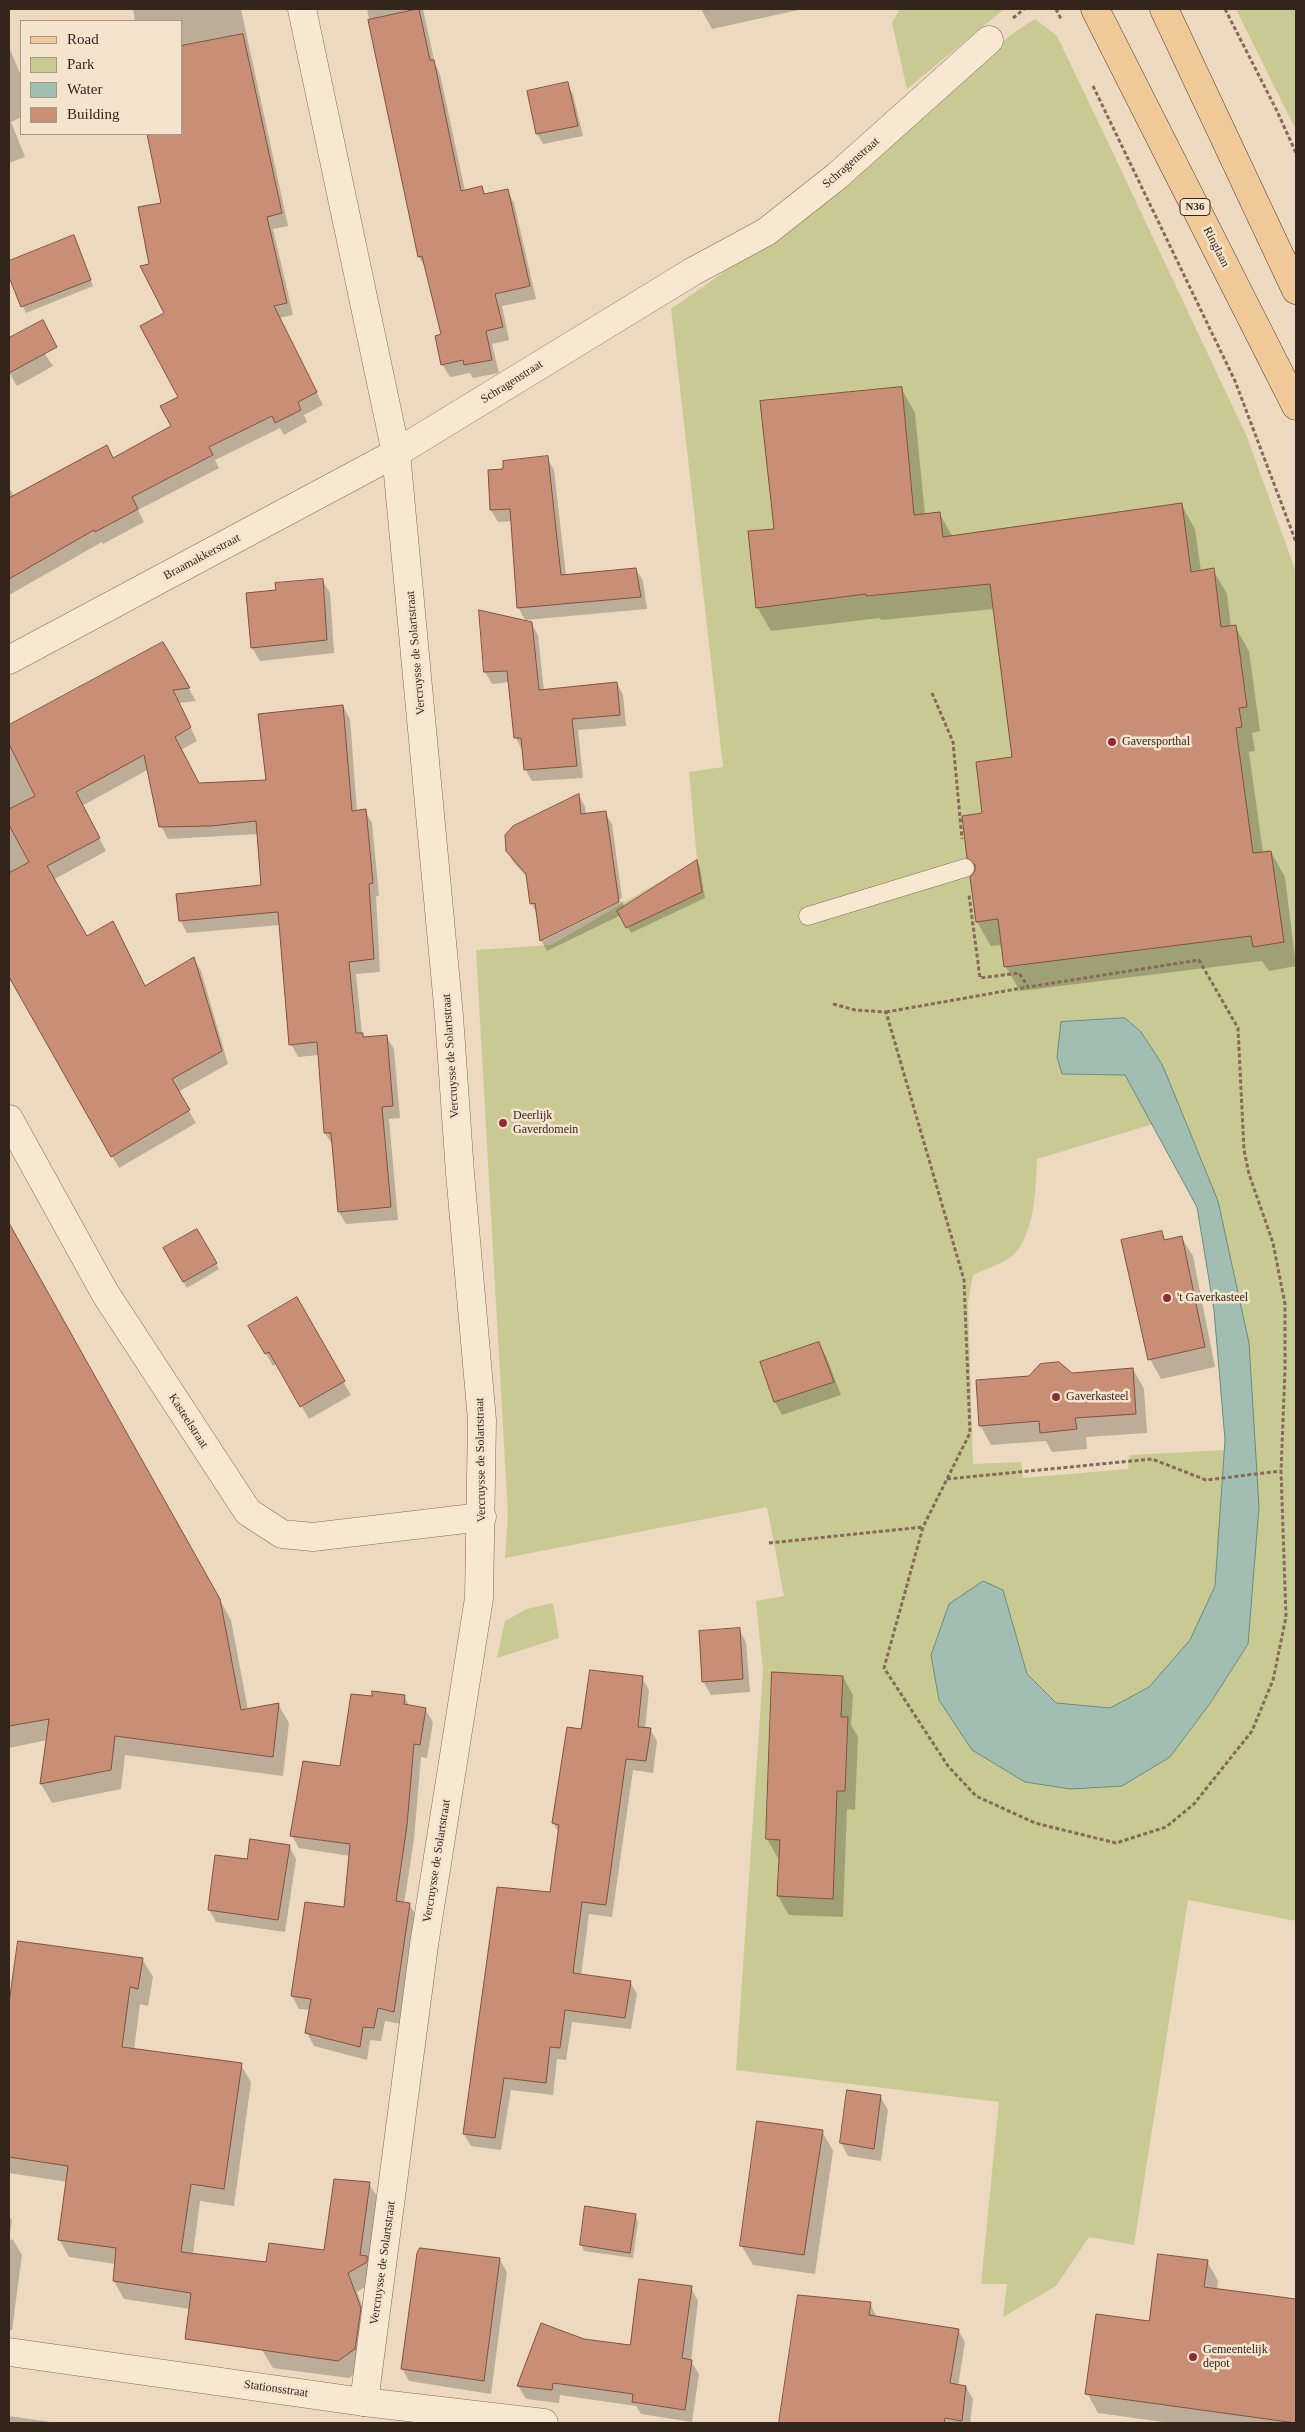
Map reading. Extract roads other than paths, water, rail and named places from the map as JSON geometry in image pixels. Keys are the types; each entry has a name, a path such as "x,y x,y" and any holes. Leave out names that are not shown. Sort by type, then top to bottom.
{"main road":[{"name":"Ringlaan","path":"1095,9 1296,406"},
{"path":"1164,9 1296,290"}],"street":[{"path":"302,9 396,453"},
{"name":"Schragenstraat","path":"396,453 692,272 766,232 837,176 989,40"},
{"name":"Braamakkerstraat","path":"9,660 396,453"},
{"name":"Vercruysse de Solartstraat","path":"364,2402 424,1945 479,1598 482,1516 482,1420 460,1172 447,996 396,453"},
{"name":"Kasteelstraat","path":"9,1119 106,1293 248,1512 282,1534 313,1537 482,1516"},
{"name":"Stationsstraat","path":"9,2352 364,2402 544,2423"}],"lane":[{"path":"808,916 965,868"}],"water":[{"path":"1125,1018 1141,1032 1162,1064 1218,1201 1249,1343 1259,1507 1248,1644 1211,1702 1170,1757 1122,1786 1071,1789 1025,1782 972,1750 939,1700 931,1655 949,1604 983,1581 1003,1590 1027,1674 1056,1703 1110,1708 1149,1687 1190,1640 1215,1586 1225,1440 1214,1310 1197,1207 1125,1075 1062,1074 1057,1057 1061,1022"}],"place":[{"name":"Gaversporthal","path":"1112,742"},
{"name":"Deerlijk Gaverdomein","path":"503,1123"},
{"name":"'t Gaverkasteel","path":"1167,1298"},
{"name":"Gaverkasteel","path":"1056,1397"},
{"name":"Gemeentelijk depot","path":"1193,2357"}]}
